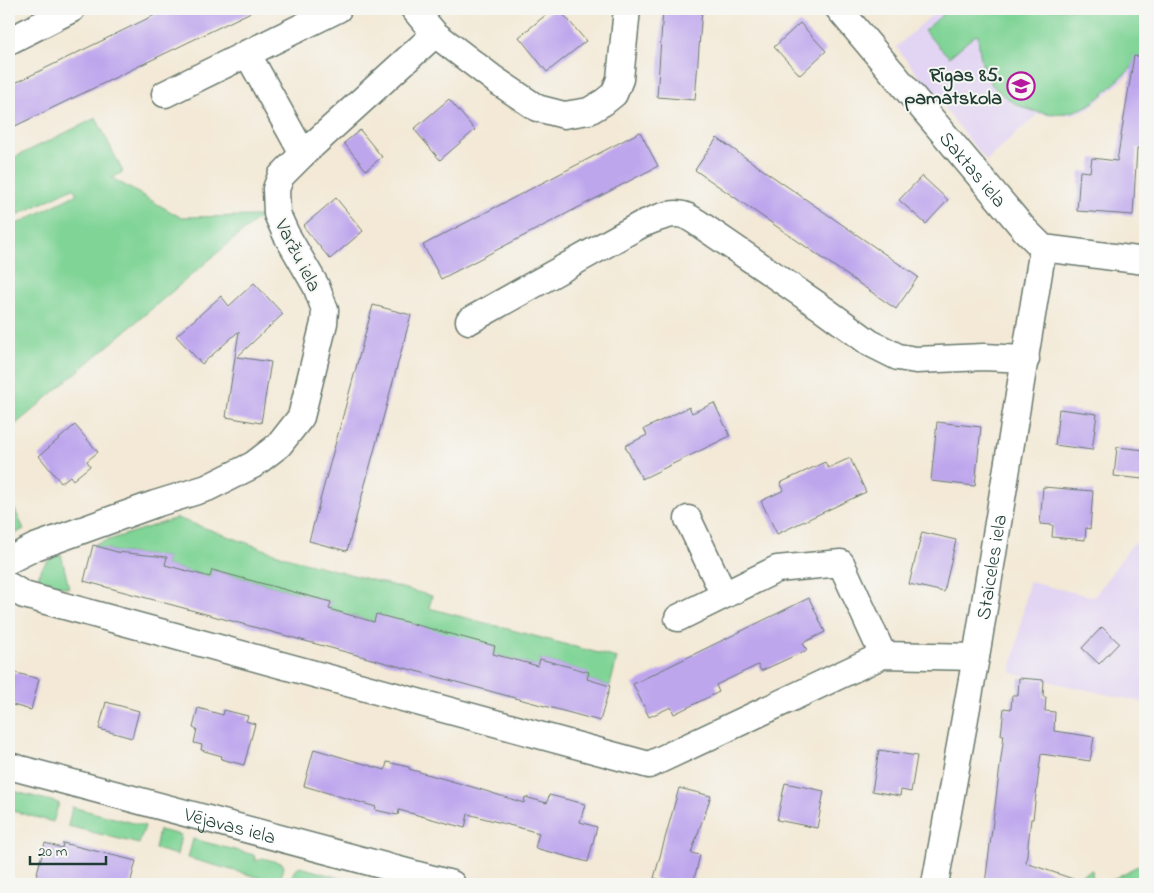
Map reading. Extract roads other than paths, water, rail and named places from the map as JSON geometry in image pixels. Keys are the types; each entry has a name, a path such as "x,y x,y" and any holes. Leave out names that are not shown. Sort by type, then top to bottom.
{"street":[{"path":"9,41 72,9"},
{"path":"165,94 338,9"},
{"path":"414,9 436,34 494,79 537,108 564,115 589,111 614,94 620,80 627,9"},
{"name":"Saktas iela","path":"839,9 1024,229 1043,248"},
{"name":"Varžu iela","path":"9,560 35,547 155,504 207,488 253,465 279,445 301,417 324,323 325,310 316,286 276,214 276,189 281,176 303,154 436,34"},
{"path":"247,53 303,154"},
{"path":"469,321 642,224 668,215 678,214 684,215 698,223 870,343 898,357 916,360 984,357 1026,360"},
{"path":"1043,248 1145,261"},
{"name":"Staiceles iela","path":"935,884 976,657 1043,248"},
{"path":"688,518 724,595"},
{"path":"678,618 777,569 841,563 882,655"},
{"path":"9,586 24,595 649,765 882,655 976,657"},
{"name":"Vējavas iela","path":"9,766 452,884"}],"place":[{"name":"Rīgas 85. pamatskola","path":"1021,86"}]}
